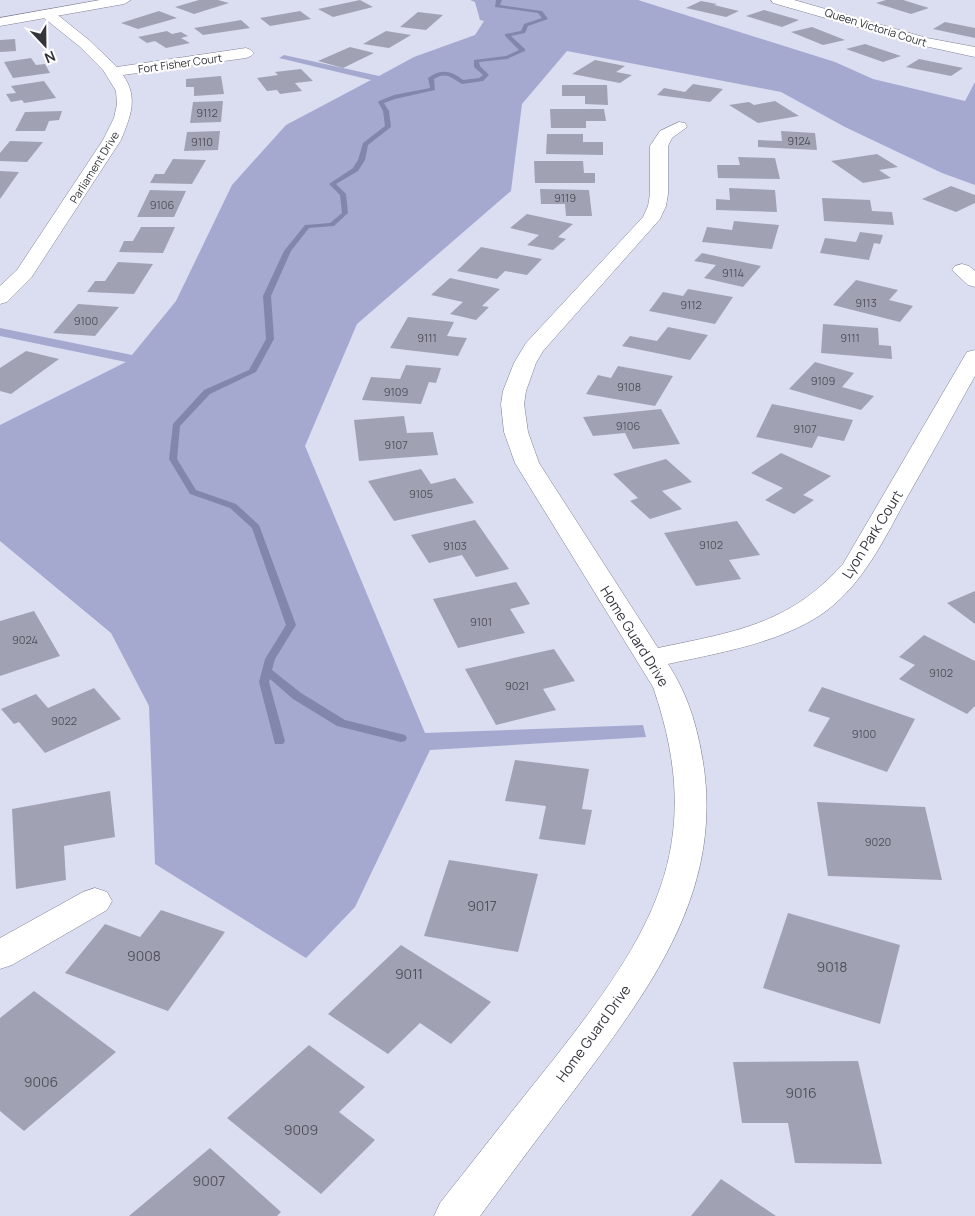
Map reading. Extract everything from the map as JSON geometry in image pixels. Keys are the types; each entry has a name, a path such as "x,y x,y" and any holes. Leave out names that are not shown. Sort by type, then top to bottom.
{"street":[{"path":"0,22 49,15 124,0"},
{"name":"Queen Victoria Court","path":"778,0 818,10 915,40 975,52"},
{"name":"Parliament Drive","path":"0,298 24,274 35,259 112,140 122,119 125,102 123,89 114,72 49,15"},
{"name":"Fort Fisher Court","path":"114,72 246,53"},
{"name":"Home Guard Drive","path":"455,1216 593,1036 638,970 664,923 677,891 687,855 691,790 688,757 676,706 652,658 527,463 514,425 513,404 514,389 521,368 534,348 650,219 657,206 659,194 659,146 666,135 679,127"},
{"name":"Lyon Park Court","path":"652,658 726,642 786,622 807,611 837,588 854,568 975,357"},
{"path":"0,955 95,901"}],"shaded area":[{"path":"470,0 638,0 835,62 873,79 965,101 975,82 975,185 942,173 845,127 781,92 567,51 522,104 511,191 357,324 305,446 425,733 643,725 646,737 430,750 355,907 306,958 155,864 149,706 111,633 0,541 0,425 126,362 0,336 0,328 132,355 176,301 232,185 286,125 371,80 279,58 284,55 379,76 414,57 475,35 484,21 480,20 475,2"}],"building":[{"path":"199,0 218,0 229,3 194,14 175,7"},
{"path":"360,0 373,7 333,17 318,9"},
{"path":"886,0 903,0 929,8 911,14 876,3"},
{"path":"701,1 739,11 726,17 686,8"},
{"path":"764,10 799,20 782,27 746,16"},
{"path":"159,11 177,18 138,29 121,23"},
{"path":"300,11 311,19 270,26 260,18"},
{"path":"418,12 443,15 426,30 400,27"},
{"path":"241,20 250,28 203,35 194,28"},
{"path":"945,22 975,28 975,38 933,29"},
{"path":"812,27 845,40 823,45 791,32"},
{"path":"167,31 172,34 181,32 188,36 181,38 190,43 166,48 155,41 147,43 138,37"},
{"path":"386,31 411,35 389,48 363,44"},
{"path":"15,39 16,51 0,52 0,40"},
{"path":"865,44 901,56 883,62 846,49"},
{"path":"350,47 374,53 343,68 318,61"},
{"path":"31,58 36,65 45,64 50,73 13,78 4,62"},
{"path":"919,59 963,68 951,76 906,67"},
{"path":"595,60 625,66 616,72 632,75 620,83 572,74"},
{"path":"301,69 313,81 295,83 302,91 280,94 277,90 267,91 257,78 278,75 275,72"},
{"path":"221,76 224,94 194,96 194,87 186,87 186,79"},
{"path":"44,81 56,98 24,103 22,100 11,102 6,94 16,93 11,86"},
{"path":"693,84 723,89 710,102 657,95 664,88 685,92"},
{"path":"562,85 607,85 608,105 585,104 585,96 562,96"},
{"path":"223,101 221,122 190,123 193,102"},
{"path":"775,101 799,116 758,123 729,105 749,102 754,105"},
{"path":"550,109 604,109 606,121 586,121 586,128 551,128"},
{"path":"62,111 59,120 49,121 45,131 15,131 25,112"},
{"path":"220,131 218,150 184,151 187,132"},
{"path":"781,131 815,133 817,150 758,147 758,140 782,141"},
{"path":"547,134 583,134 583,142 603,142 603,155 546,154"},
{"path":"10,141 43,142 27,162 0,161 0,153"},
{"path":"877,154 898,167 879,170 891,178 863,183 831,161"},
{"path":"738,157 775,158 780,179 718,178 717,165 740,165"},
{"path":"173,159 206,160 192,184 150,183 155,174 164,174"},
{"path":"534,161 583,161 584,173 595,173 595,183 535,183"},
{"path":"0,171 19,172 0,199"},
{"path":"951,186 975,195 975,203 956,212 922,199"},
{"path":"729,188 775,190 777,212 716,210 716,199 730,200"},
{"path":"540,189 589,190 592,216 566,216 565,204 541,204"},
{"path":"150,190 186,191 174,217 137,217"},
{"path":"822,198 870,200 872,211 892,212 894,225 824,221"},
{"path":"527,214 573,224 558,237 566,239 553,250 527,245 539,235 510,228"},
{"path":"734,221 779,225 772,249 702,242 707,227 732,230"},
{"path":"141,227 175,227 163,253 119,252 124,241 133,241"},
{"path":"860,232 883,235 880,244 874,243 869,260 820,253 825,238 856,242"},
{"path":"481,247 542,259 527,275 505,271 497,279 457,271"},
{"path":"702,253 761,266 743,287 704,278 716,265 694,261"},
{"path":"118,262 153,264 134,294 87,292 95,281 105,281"},
{"path":"450,278 500,289 482,306 489,307 476,320 450,314 463,302 431,295"},
{"path":"856,280 898,290 889,300 913,306 900,322 833,305"},
{"path":"688,289 733,297 715,324 649,311 663,292 683,296"},
{"path":"78,304 119,307 95,336 53,333"},
{"path":"408,317 454,322 447,336 467,338 458,356 390,348"},
{"path":"823,324 878,328 879,345 891,346 892,359 821,353"},
{"path":"668,327 708,335 690,360 622,346 630,336 657,341"},
{"path":"26,351 59,359 11,394 0,391 0,368"},
{"path":"815,362 854,373 842,387 874,396 861,410 789,389"},
{"path":"406,365 441,368 436,383 429,382 421,404 362,400 371,377 400,379"},
{"path":"618,366 673,376 655,406 586,394 598,375 611,378"},
{"path":"772,404 853,420 844,441 818,436 812,448 756,437"},
{"path":"661,409 680,444 633,449 625,433 593,436 583,417"},
{"path":"404,416 407,433 433,432 438,455 359,461 354,420"},
{"path":"781,453 831,476 803,495 814,500 794,514 765,500 783,488 751,473"},
{"path":"666,459 692,482 662,491 682,509 650,519 630,501 638,498 613,474"},
{"path":"421,469 431,484 455,478 474,503 394,521 368,481"},
{"path":"475,520 509,569 476,577 462,555 429,563 411,535"},
{"path":"737,521 760,555 729,560 741,579 696,586 664,533"},
{"path":"516,582 530,604 510,609 525,633 458,648 433,599"},
{"path":"975,591 975,624 947,603"},
{"path":"34,611 60,656 0,676 0,621"},
{"path":"924,635 975,661 975,706 967,714 899,679 915,665 899,657"},
{"path":"554,649 575,681 543,689 556,710 496,725 465,669"},
{"path":"822,687 915,719 887,772 813,746 830,718 808,711"},
{"path":"94,688 121,719 45,753 19,722 14,724 1,709 36,694 48,708"},
{"path":"515,760 589,769 582,809 592,810 585,845 539,839 546,806 505,801"},
{"path":"110,791 115,837 64,846 66,880 16,889 12,809"},
{"path":"817,802 925,807 942,880 828,876"},
{"path":"449,860 538,874 518,952 424,936"},
{"path":"161,910 225,932 168,1011 65,973 105,924 140,937"},
{"path":"788,913 900,945 880,1024 763,988"},
{"path":"401,945 491,1002 451,1044 420,1023 388,1054 328,1014"},
{"path":"34,991 116,1052 24,1131 0,1111 0,1018"},
{"path":"309,1045 365,1087 339,1112 375,1140 321,1194 227,1118"},
{"path":"858,1061 882,1164 795,1163 788,1123 742,1123 733,1062"},
{"path":"210,1148 281,1212 277,1216 129,1216"},
{"path":"721,1179 776,1216 691,1216"}],"waterway":[{"path":"267,671 270,659 291,625 256,527 233,506 193,492 173,459 176,426 207,392 252,372 270,339 267,296 288,251 307,226 332,225 345,213 343,194 332,184 356,170 359,166 365,144 388,127 386,111 381,102 394,97 433,89 431,78 438,74 452,74 462,82 481,80 486,75 477,67 476,61 507,57 523,50 507,35 523,32 526,25 545,19 540,12 497,6 499,0"},
{"path":"267,671 297,696 341,723 401,738"},
{"path":"267,671 264,682 279,741"}]}
